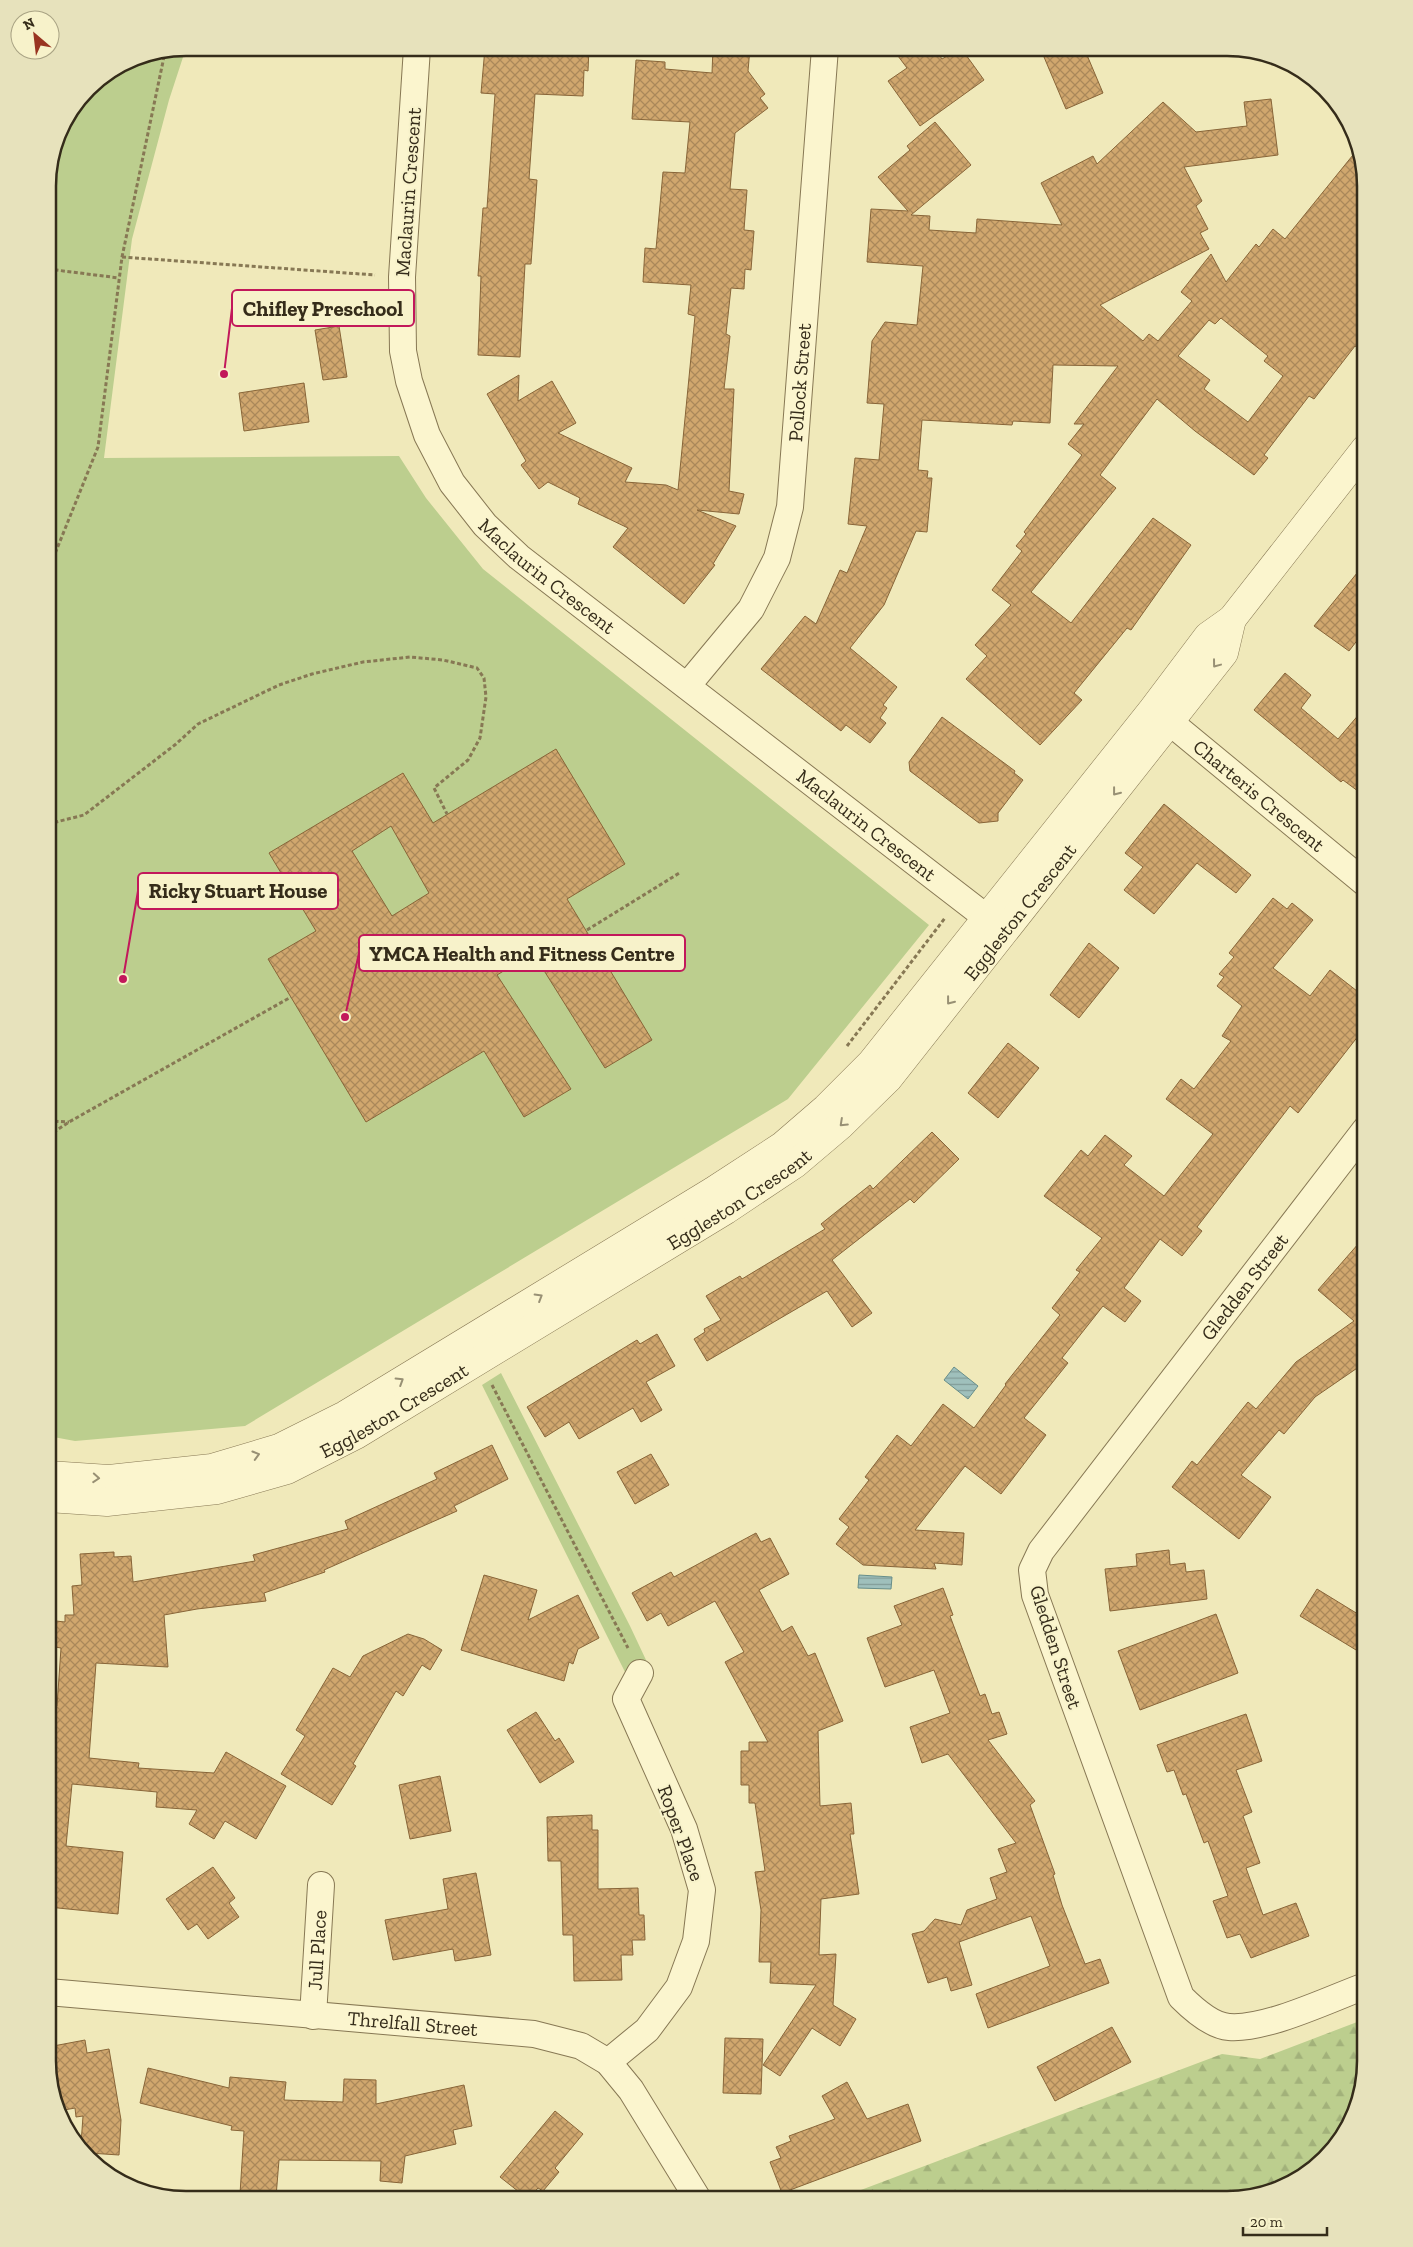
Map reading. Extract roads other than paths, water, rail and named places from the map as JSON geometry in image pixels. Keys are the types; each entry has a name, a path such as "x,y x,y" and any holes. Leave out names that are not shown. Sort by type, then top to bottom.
{"street":[{"name":"Maclaurin Crescent","path":"416,56 402,277 403,351 409,381 427,435 452,483 485,525 519,557 996,924"},
{"name":"Pollock Street","path":"687,686 751,609 776,558 790,507 824,57"},
{"name":"Eggleston Crescent","path":"56,1476 109,1479 212,1468 279,1448 345,1415 713,1191 782,1146 826,1108 871,1063 996,924 1162,716 1208,636 1232,619 1357,460"},
{"name":"Charteris Crescent","path":"1162,716 1357,876"},
{"name":"Eggleston Crescent","path":"56,1499 108,1502 217,1490 287,1470 356,1435 726,1210 795,1164 842,1125 888,1079 996,924"},
{"name":"Gledden Street","path":"1357,1142 1041,1551 1032,1570 1035,1595 1182,1997 1198,2014 1228,2027 1260,2025 1357,1989"},
{"name":"Roper Place","path":"608,2062 647,2030 679,1987 696,1941 702,1890 684,1829 626,1700 640,1673"},
{"name":"Jull Place","path":"313,2016 321,1886"},
{"name":"Threlfall Street","path":"56,1993 534,2034 581,2046 608,2062 631,2090 693,2190"}],"water":[{"path":"954,1367 978,1386 968,1399 944,1380"},
{"path":"859,1575 892,1577 891,1589 858,1588"}],"place":[{"name":"Chifley Preschool","path":"224,374"},
{"name":"Ricky Stuart House","path":"123,979"},
{"name":"YMCA Health and Fitness Centre","path":"345,1017"}]}
